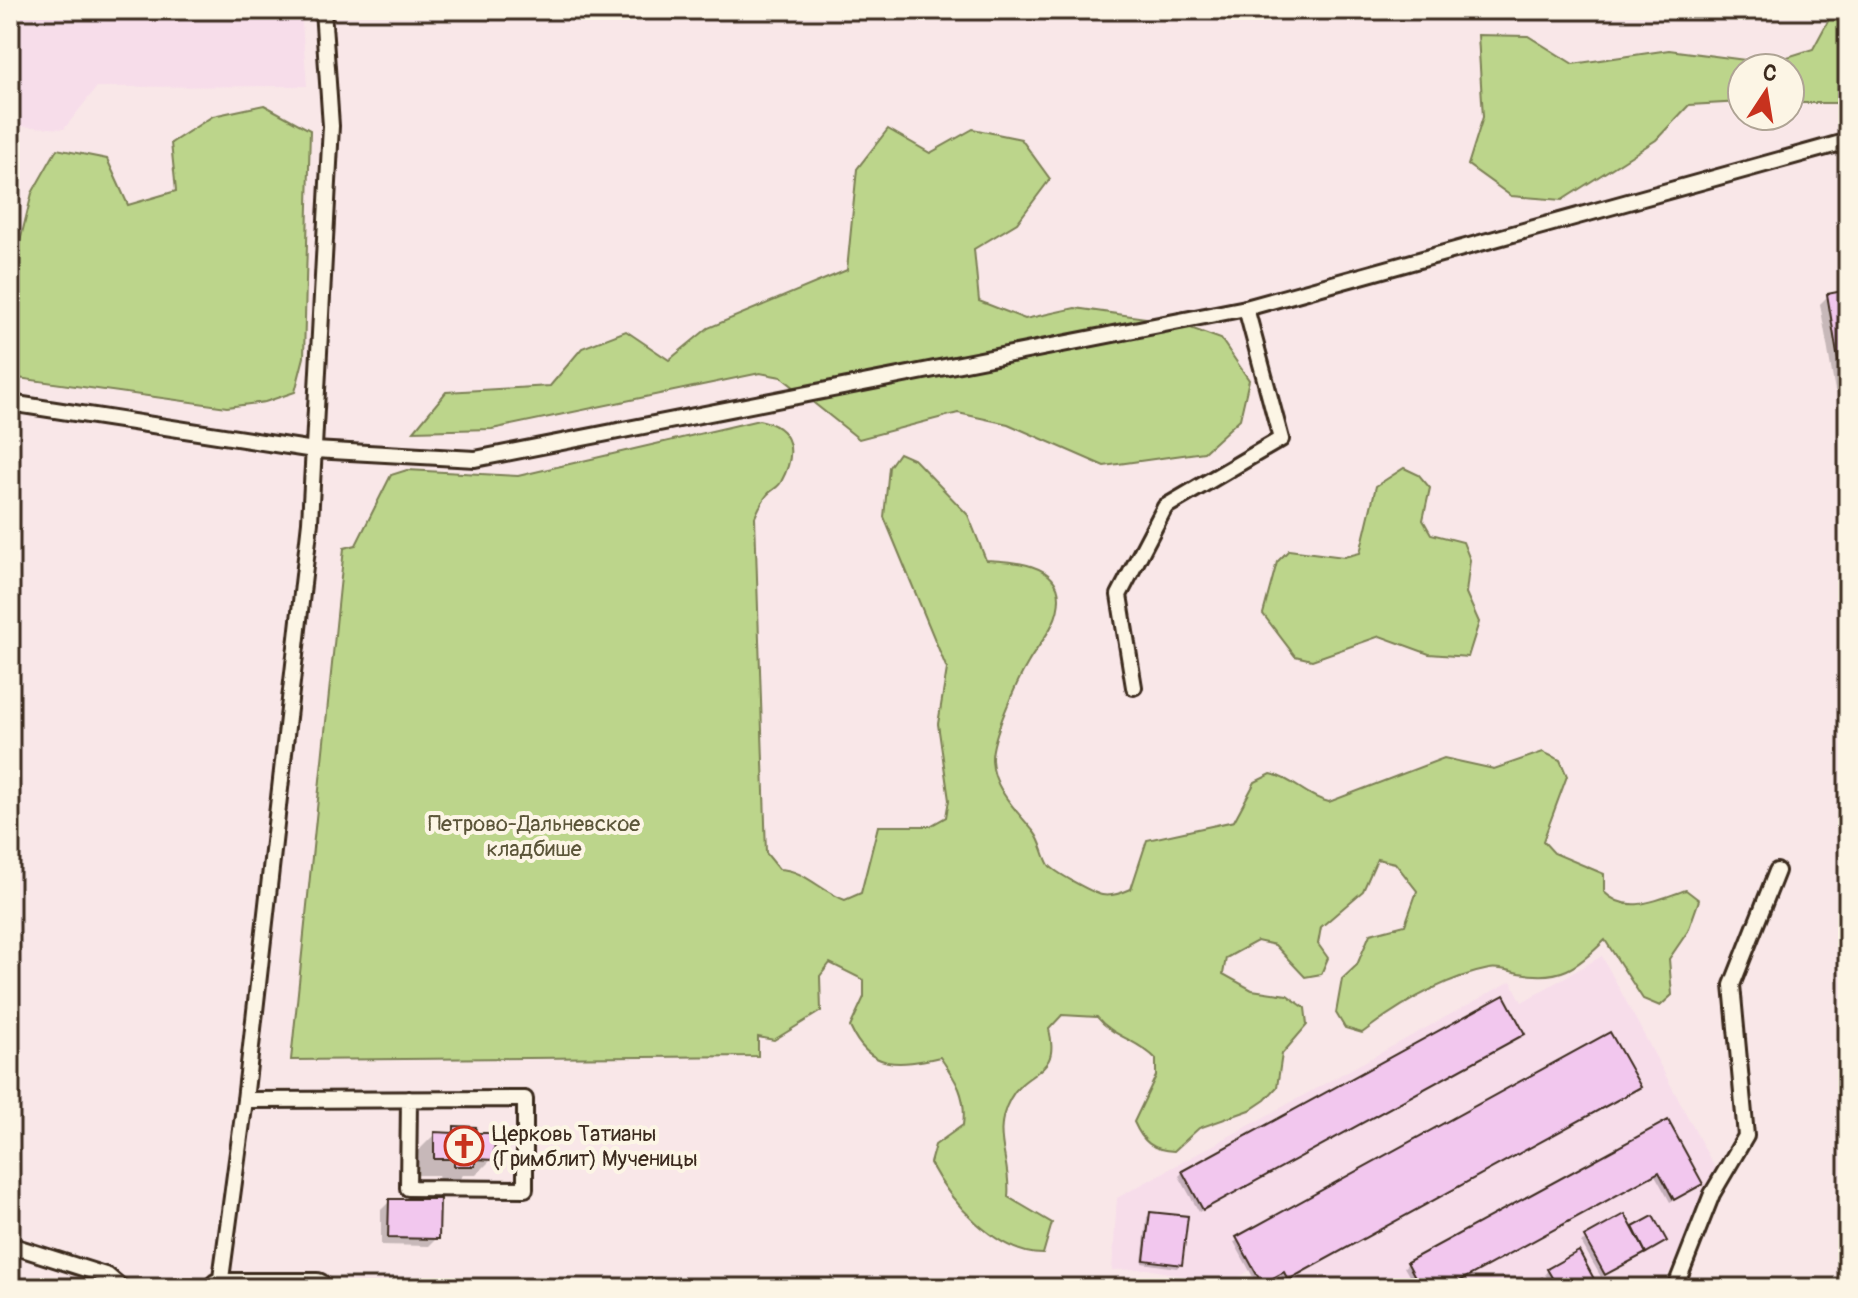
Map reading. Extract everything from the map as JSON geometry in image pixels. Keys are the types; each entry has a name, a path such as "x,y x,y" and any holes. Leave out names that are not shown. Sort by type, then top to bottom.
{"street":[{"path":"220,1287 317,1288"}],"lane":[{"path":"220,1287 245,1100 308,538 331,126 323,10"},
{"path":"10,403 314,450 475,459 1246,308 1848,141"},
{"path":"1134,687 1119,595 1165,507 1281,439 1246,308"},
{"path":"1675,1288 1712,1194 1746,1136 1732,985 1777,871"},
{"path":"245,1100 409,1099 525,1099 525,1189 408,1188 409,1099"},
{"path":"10,1245 108,1276 122,1288"}],"shaded area":[{"path":"10,10 301,10 307,86 97,87 64,129 17,126 10,166"},
{"path":"1602,956 1716,1170 1662,1288 1260,1288 1249,1271 1227,1284 1147,1269 1112,1270 1117,1198 1511,981 1522,1002"}],"green space":[{"path":"1834,10 1848,10 1848,103 1806,103 1806,52 1803,52 1813,49"},
{"path":"1478,35 1528,36 1573,64 1669,50 1726,57 1726,103 1689,105 1656,140 1562,200 1511,196 1468,165 1483,117"},
{"path":"264,105 310,130 304,357 295,392 265,402 227,407 10,377 10,282 32,193 57,149 107,159 128,205 176,191 171,143 213,116"},
{"path":"888,129 930,153 973,129 1021,139 1050,179 1017,223 974,249 979,301 1025,319 1075,308 1174,322 1221,339 1249,380 1240,419 1204,452 1104,466 1008,424 958,413 859,439 781,377 760,373 492,429 414,431 446,392 550,386 582,348 626,331 669,360 708,328 847,270 857,169"},
{"name":"Петрово-Дальневское кладбише","path":"759,420 771,423 786,435 790,451 781,482 765,497 755,517 766,853 779,869 797,873 845,900 861,893 878,826 930,826 946,817 949,800 938,724 947,669 884,517 889,467 899,453 915,460 968,515 986,560 1032,566 1051,577 1057,586 1056,616 1023,671 1000,725 992,760 1001,790 1037,836 1049,865 1058,872 1102,895 1131,889 1147,840 1234,821 1255,782 1271,774 1329,802 1444,758 1494,769 1543,752 1560,760 1567,776 1543,841 1554,853 1604,874 1604,892 1623,903 1654,901 1686,890 1699,900 1688,931 1669,959 1672,995 1660,1006 1643,999 1605,940 1567,970 1546,975 1496,968 1472,973 1422,994 1362,1033 1345,1028 1336,1013 1342,979 1357,965 1370,934 1405,925 1417,891 1395,863 1377,859 1363,891 1321,927 1318,944 1328,958 1321,974 1305,977 1275,945 1257,941 1226,958 1223,974 1252,990 1287,995 1305,1008 1307,1025 1282,1054 1277,1087 1265,1100 1250,1110 1199,1128 1174,1151 1149,1144 1134,1122 1156,1076 1156,1059 1097,1017 1062,1015 1049,1029 1050,1056 1046,1064 1025,1081 1010,1099 1002,1125 1008,1197 1052,1223 1043,1254 1025,1252 992,1235 976,1223 949,1193 930,1163 935,1145 963,1125 962,1097 955,1081 940,1057 899,1063 887,1062 867,1052 850,1027 864,997 864,980 830,963 820,976 821,1011 774,1040 758,1037 758,1056 291,1060 344,548 356,545 391,475 407,470 518,476"},
{"path":"1404,468 1419,475 1430,488 1423,520 1431,534 1463,542 1470,560 1466,593 1479,622 1468,657 1429,654 1380,636 1312,660 1295,656 1263,614 1277,562 1289,550 1344,557 1360,553 1376,486"}],"building":[{"path":"1848,290 1848,383 1842,384 1827,294"},
{"path":"1504,995 1525,1034 1203,1210 1182,1171"},
{"path":"1610,1032 1641,1087 1288,1280 1284,1272 1262,1284 1236,1237"},
{"path":"1668,1120 1703,1184 1674,1200 1659,1172 1447,1288 1421,1288 1407,1262"},
{"name":"Церковь Татианы (Гримблит) Мученицы","path":"454,1126 476,1127 475,1133 495,1133 494,1160 475,1159 475,1166 454,1166 454,1159 434,1159 434,1132 454,1133"},
{"path":"389,1199 440,1199 439,1239 388,1238"},
{"path":"1150,1212 1188,1216 1182,1265 1144,1260"},
{"path":"1625,1214 1646,1253 1605,1275 1584,1237"},
{"path":"1653,1216 1667,1241 1646,1253 1633,1227"},
{"path":"1579,1251 1594,1279 1577,1288 1558,1288 1547,1269"},
{"path":"1542,1278 1548,1288 1524,1288"}],"place":[{"name":"Церковь Татианы (Гримблит) Мученицы","path":"464,1146"}]}
